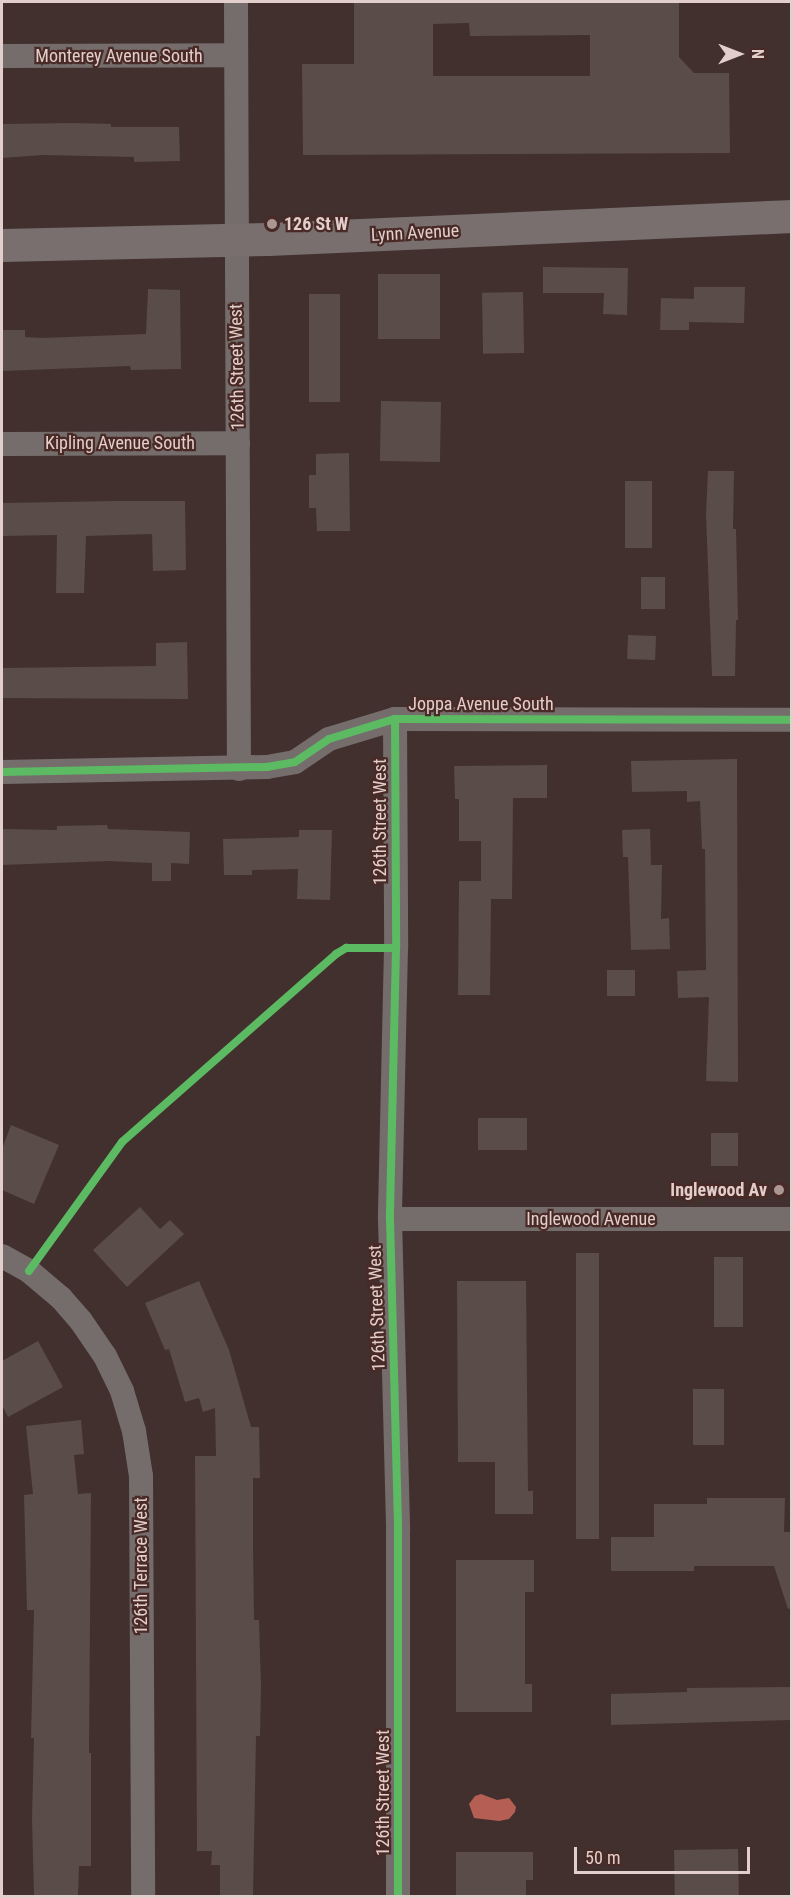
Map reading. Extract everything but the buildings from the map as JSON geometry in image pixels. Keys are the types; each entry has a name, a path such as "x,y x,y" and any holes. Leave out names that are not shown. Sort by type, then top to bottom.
{"main road":[{"name":"Lynn Avenue","path":"2,245 236,239 792,216"}],"street":[{"name":"126th Street West","path":"236,2 239,769"},
{"name":"Monterey Avenue South","path":"2,56 236,56"},
{"name":"Kipling Avenue South","path":"2,444 238,442"},
{"name":"126th Street West","path":"395,718 396,948 390,1219 398,1530 398,1896"},
{"name":"Joppa Avenue South","path":"2,772 239,769 295,762 329,739 395,718 792,720"},
{"name":"Inglewood Avenue","path":"390,1219 792,1219"},
{"name":"126th Terrace West","path":"2,1256 28,1271 61,1298 81,1321 105,1356 122,1391 134,1431 141,1476 143,1896"}],"shaded area":[{"path":"481,1794 497,1800 509,1798 516,1807 515,1812 509,1819 499,1821 474,1818 469,1804 475,1796"}],"cycle path":[{"path":"395,719 396,948 390,1219 398,1531 398,1896"},
{"path":"2,772 267,767 295,762 329,739 395,719 792,720"},
{"path":"29,1271 122,1142 336,954 346,948 396,948"}],"place":[{"name":"126 St W","path":"272,224"},
{"name":"Inglewood Av","path":"779,1190"}]}
